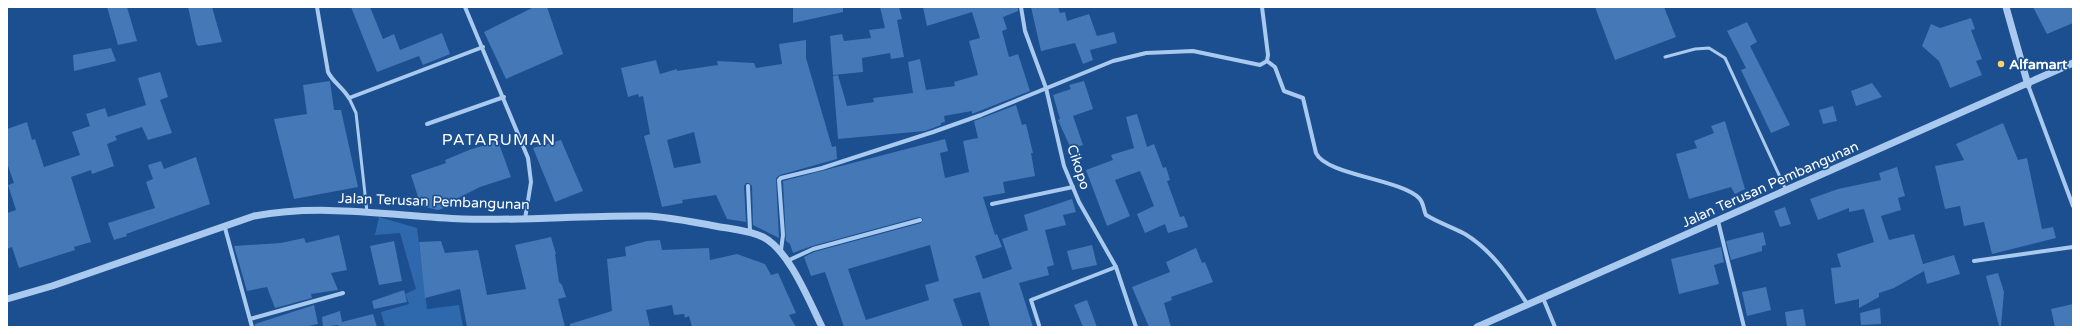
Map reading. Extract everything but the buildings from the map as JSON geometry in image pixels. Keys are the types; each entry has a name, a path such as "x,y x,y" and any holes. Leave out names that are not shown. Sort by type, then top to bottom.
{"street":[{"path":"317,7 328,72 332,80 346,92 349,98 483,46"},
{"path":"465,7 483,46 528,158 531,182 525,219"},
{"name":"Cikopo","path":"1022,7 1025,31 1046,88 1064,166 1079,202 1116,267 1136,327"},
{"path":"1262,7 1267,61 1275,67 1284,91 1288,94 1301,96 1305,101 1316,153 1320,160 1360,176 1409,192 1418,197 1423,203 1426,215 1450,229 1464,234 1493,256 1528,305"},
{"path":"2006,7 2028,85 2073,206"},
{"path":"781,250 783,235 779,180 781,178 822,168 933,132 1113,61 1146,53 1193,51 1260,65 1267,61"},
{"name":"Jalan Terusan Pembangunan","path":"1477,327 2028,85 2073,63"},
{"path":"427,124 504,97"},
{"path":"748,186 750,232"},
{"path":"992,204 1073,187"},
{"name":"Jalan Terusan Pembangunan","path":"7,299 52,286 225,228 254,216 284,211 367,212 462,219 648,216 683,220 750,232 764,238 781,250 822,327"},
{"path":"788,261 813,249 920,220"},
{"path":"1718,221 1744,327"},
{"path":"225,228 252,327"},
{"path":"1974,261 2073,247"},
{"path":"1039,325 1031,300 1116,267"},
{"path":"250,319 343,293"},
{"path":"1543,298 1555,327"}],"lane":[{"path":"1665,57 1695,49 1709,48 1725,58 1787,191"},
{"path":"349,98 356,113 367,212"}],"shaded area":[{"path":"379,217 417,228 427,309 459,305 463,327 385,327 381,312 409,304 405,294 416,289 400,233 375,235"}],"place":[{"name":"Alfamart","path":"2001,64"}],"district":[{"name":"PATARUMAN","path":"499,139"}]}
